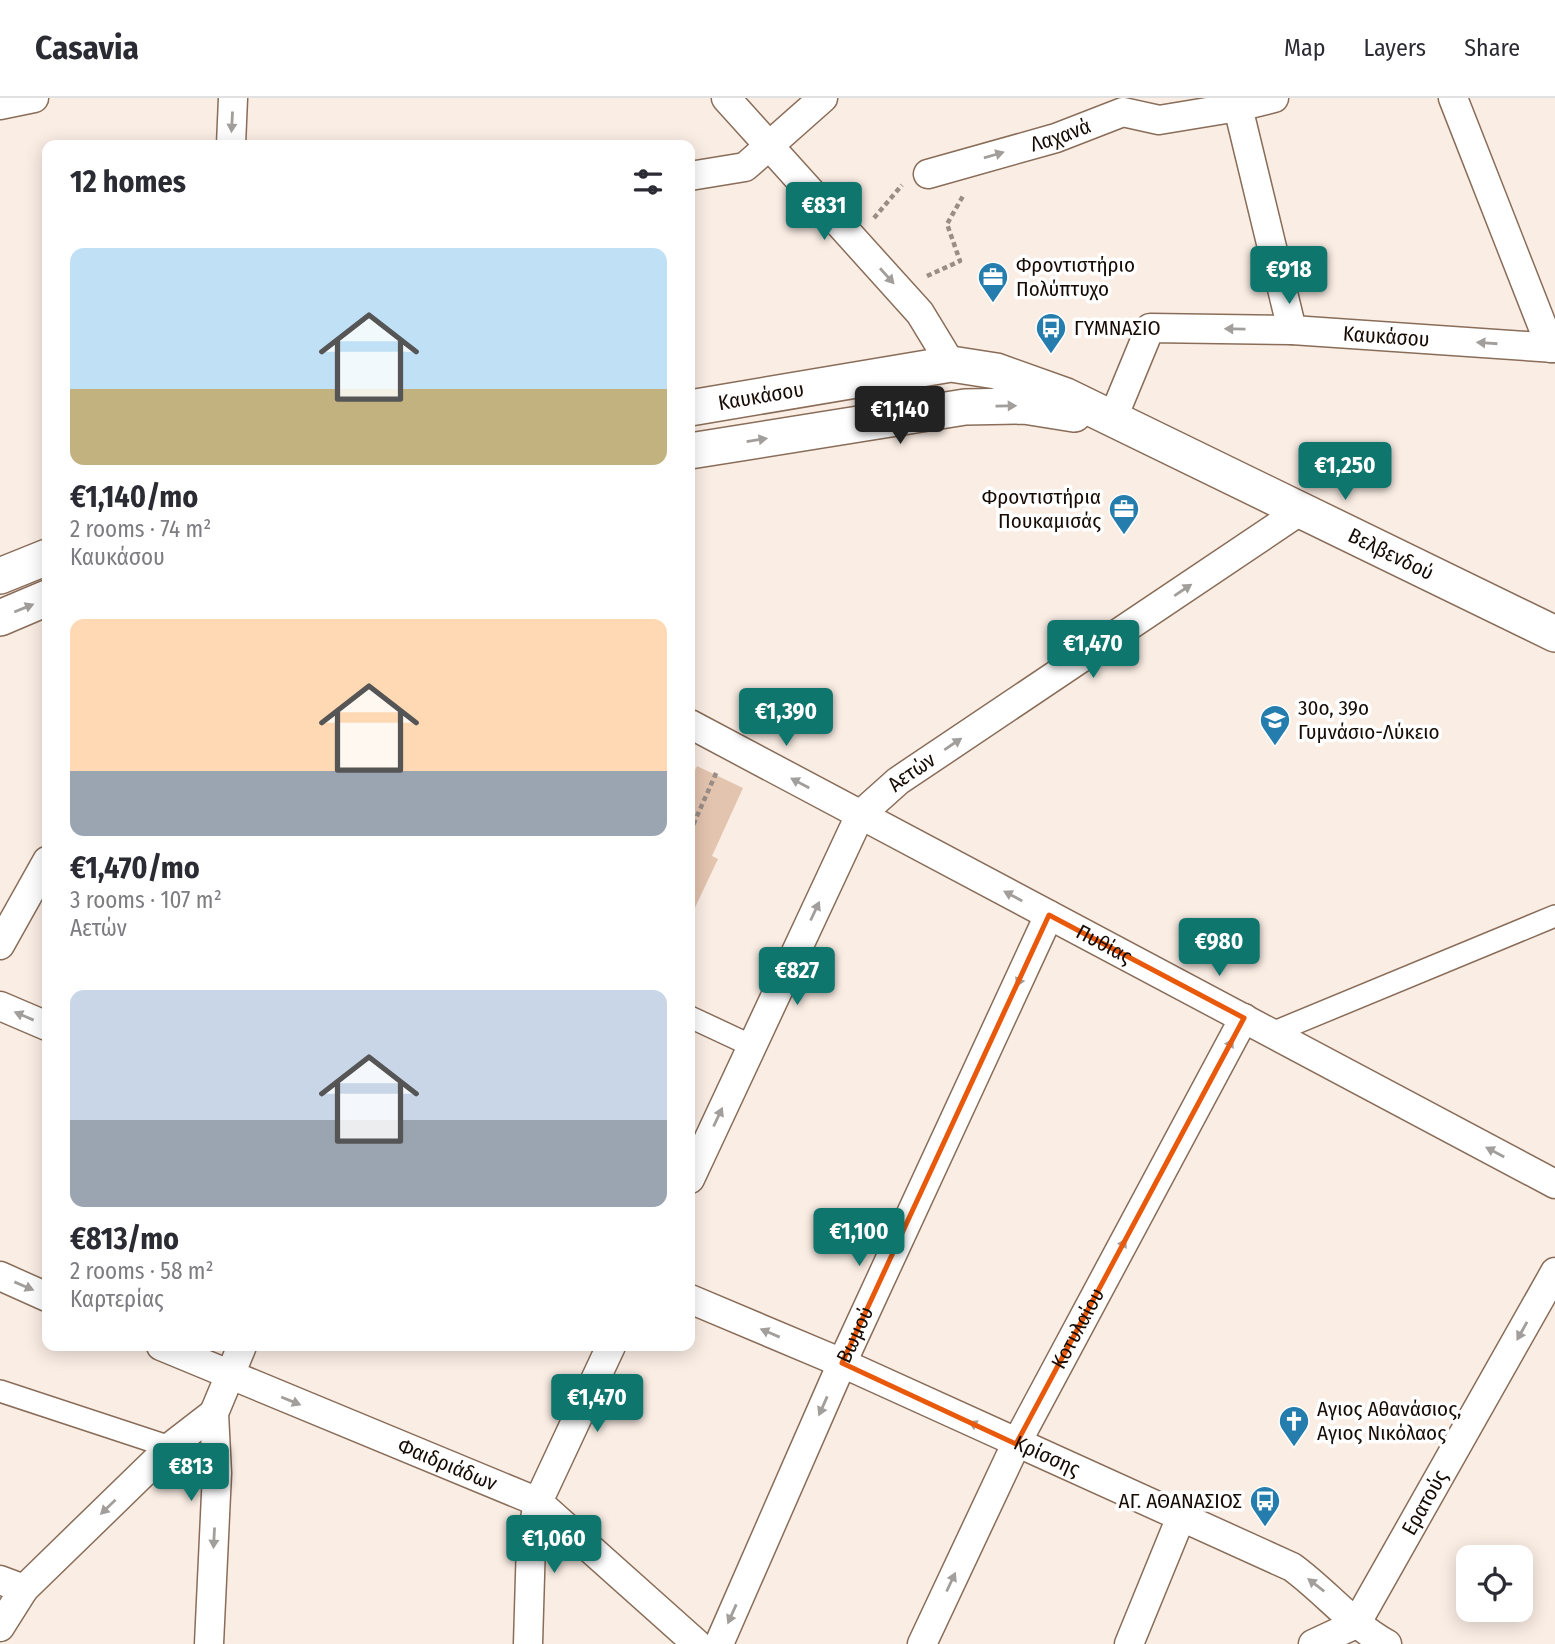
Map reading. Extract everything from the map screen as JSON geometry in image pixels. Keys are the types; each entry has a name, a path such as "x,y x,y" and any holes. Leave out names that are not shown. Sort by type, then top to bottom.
{"street":[{"path":"0,105 34,98"},
{"path":"231,140 233,98"},
{"path":"726,98 920,313 951,364"},
{"path":"695,175 745,167 771,147 823,98"},
{"name":"Λαχανά","path":"928,174 1056,138 1129,105 1159,120 1274,98"},
{"path":"1453,98 1553,348"},
{"path":"1238,107 1292,330"},
{"name":"Καυκάσου","path":"1112,420 1150,328 1292,330 1553,348"},
{"name":"Καυκάσου","path":"695,407 951,364 996,370 1026,379 1112,420"},
{"name":"Καυκάσου","path":"695,450 965,407 1024,406 1112,420"},
{"name":"Βελβενδού","path":"1112,420 1555,634"},
{"name":"Αετών","path":"695,1168 860,815 898,781 1300,511"},
{"path":"0,576 42,559"},
{"path":"0,618 42,600"},
{"name":"Πυθίας","path":"695,727 1555,1184"},
{"path":"0,945 42,870"},
{"name":"Βωμού","path":"719,1644 842,1363 1049,915"},
{"path":"1272,1033 1555,916"},
{"path":"0,1006 42,1024"},
{"name":"Κοτυλαίου","path":"922,1644 1016,1444 1244,1018"},
{"path":"695,1019 752,1045"},
{"name":"Ερατούς","path":"1333,1637 1555,1272"},
{"path":"0,1276 42,1295"},
{"name":"Κρίσσης","path":"695,1301 842,1363 1292,1567 1318,1586 1333,1637 1387,1644"},
{"name":"Φαιδριάδων","path":"173,1351 538,1502 697,1644"},
{"path":"209,1644 218,1473 214,1413 240,1351"},
{"path":"528,1644 531,1542 538,1502 609,1351"},
{"path":"0,1391 170,1447 218,1473"},
{"path":"0,1627 12,1585 170,1447 214,1413"},
{"path":"1129,1644 1181,1517"}],"path":[{"path":"853,238 888,204 903,184 912,177 928,174"},
{"path":"947,223 960,261"},
{"path":"695,821 729,745"}],"highlighted area":[{"path":"1049,915 1244,1018 1016,1444 842,1363"}],"shaded area":[{"path":"697,766 743,788 712,856 718,859 695,907"}],"place":[{"name":"Φροντιστήριο Πολύπτυχο","path":"993,304"},
{"name":"ΓΥΜΝΑΣΙΟ","path":"1051,355"},
{"name":"Φροντιστήρια Πουκαμισάς","path":"1124,536"},
{"name":"30ο, 39ο Γυμνάσιο-Λύκειο","path":"1275,747"},
{"name":"Αγιος Αθανάσιος, Αγιος Νικόλαος","path":"1294,1448"},
{"name":"ΑΓ. ΑΘΑΝΑΣΙΟΣ","path":"1265,1528"}]}
